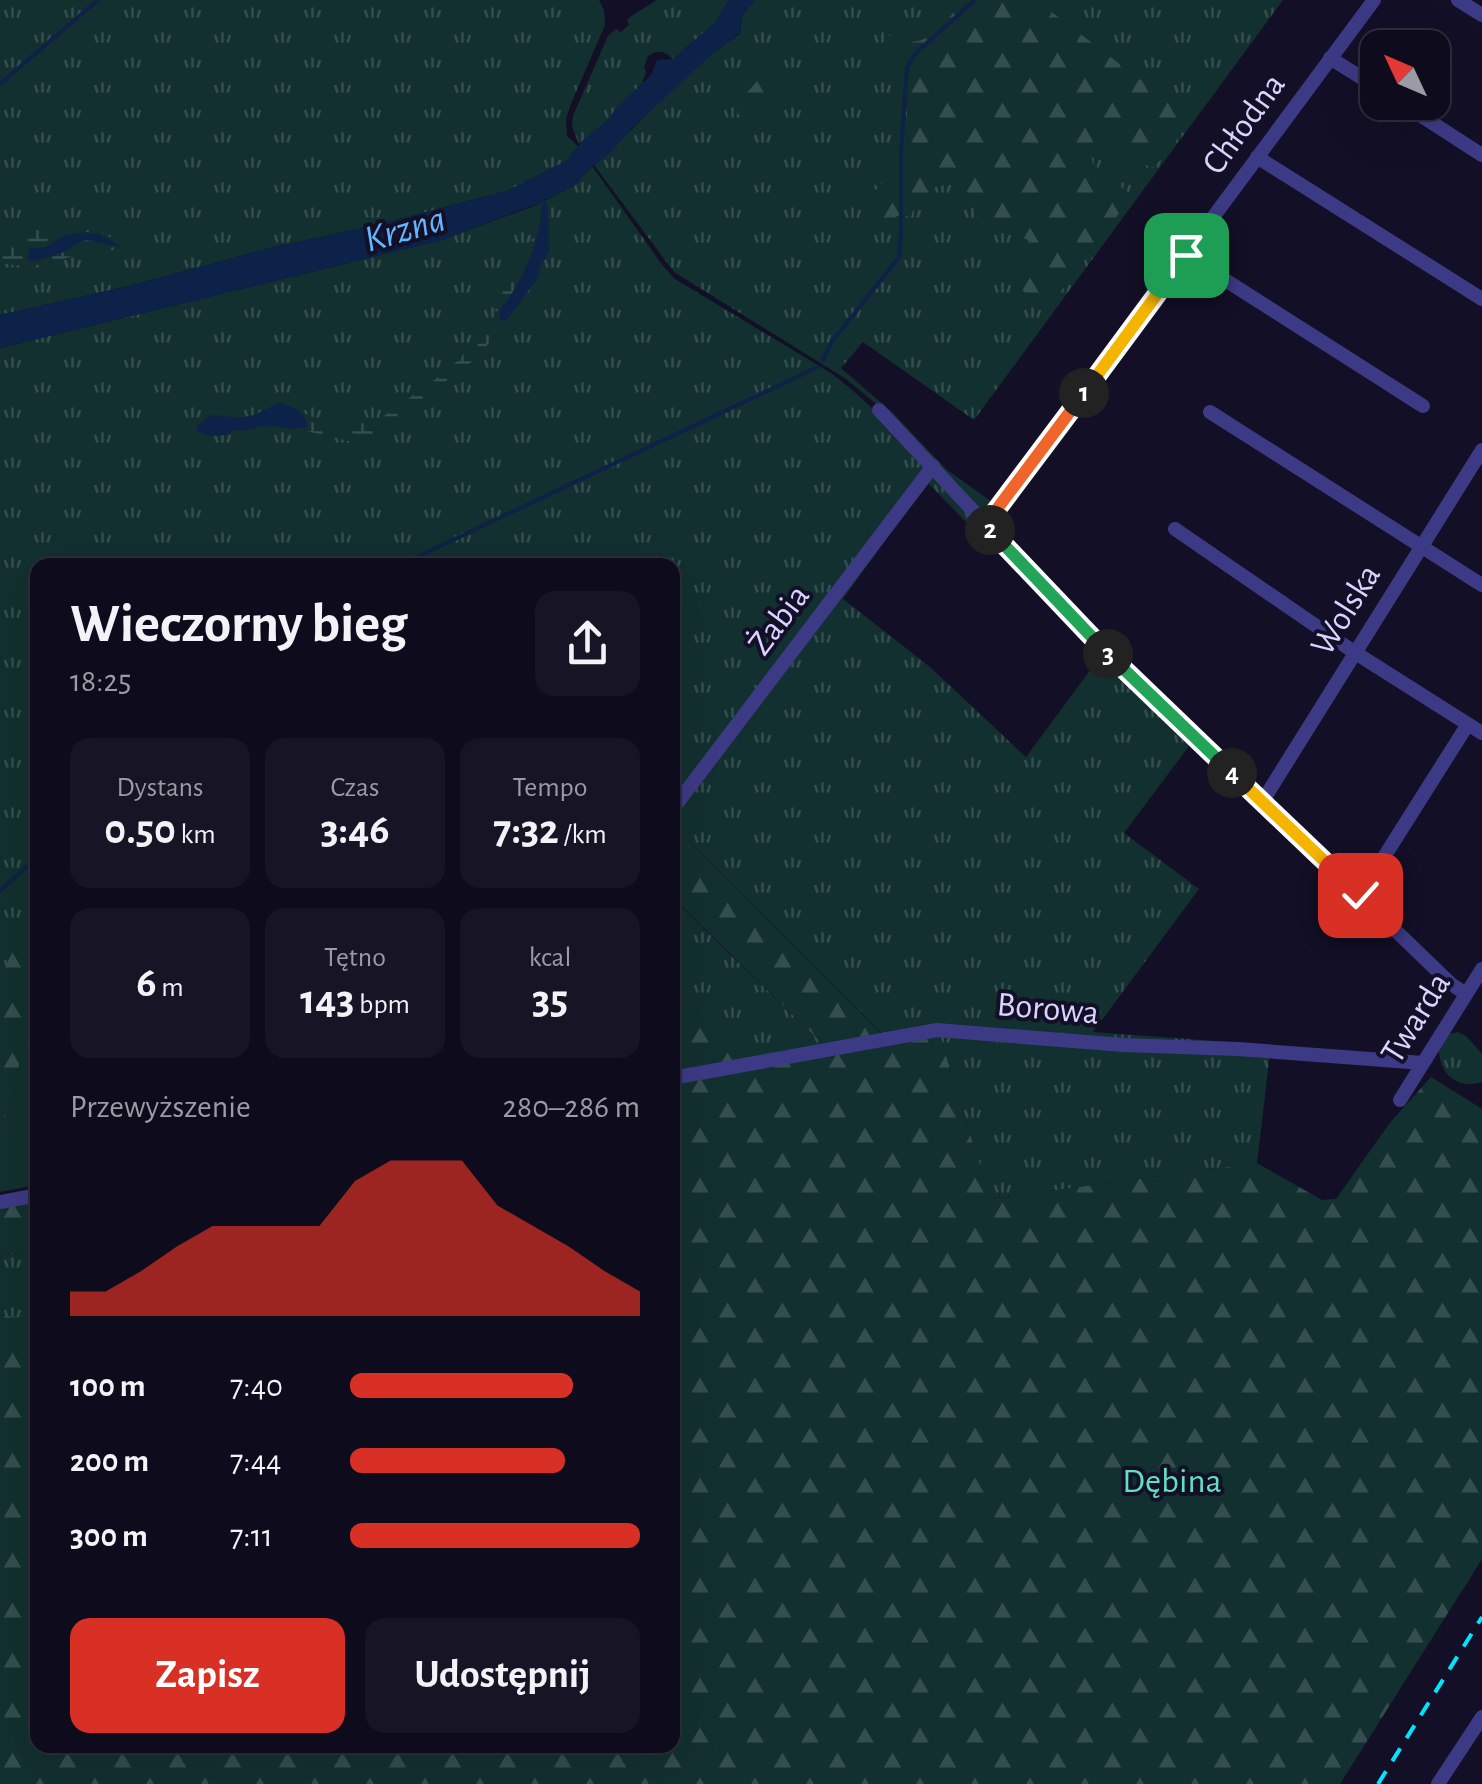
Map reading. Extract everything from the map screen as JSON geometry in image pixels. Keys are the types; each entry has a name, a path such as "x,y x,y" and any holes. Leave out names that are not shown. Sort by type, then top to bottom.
{"street":[{"name":"Chłodna","path":"985,525 1374,0"},
{"path":"1458,0 1482,16"},
{"path":"1330,58 1360,77"},
{"path":"1428,120 1482,155"},
{"path":"1257,156 1482,299"},
{"path":"1186,255 1423,406"},
{"path":"879,410 1092,638 1450,984 1466,994"},
{"path":"1210,412 1482,585"},
{"name":"Wolska","path":"1262,802 1482,450"},
{"name":"Żabia","path":"680,799 933,466"},
{"path":"1175,529 1354,652 1482,733"},
{"path":"1360,895 1468,724"},
{"name":"Twarda","path":"1400,1100 1482,969"},
{"name":"Borowa","path":"680,1077 937,1030 1423,1063"},
{"path":"0,1202 30,1196"},
{"path":"1438,1784 1482,1717"}],"green space":[{"path":"0,0 599,0 605,25 566,119 567,136 578,146 566,161 507,191 0,315"},
{"path":"657,0 729,0 716,22 673,59 661,52 648,56 642,83 579,144 572,127 573,116 608,36 616,29 621,32 629,25 630,17"},
{"path":"755,0 1283,0 974,420 863,342 841,368 894,414 946,469 992,502 984,513 880,407 846,379 674,272 594,165 684,78 740,34 742,15"},
{"path":"965,0 1036,0 1189,117 1179,137 1154,167 1104,139 1089,147 1093,164 1131,197 1052,303 1044,304 1010,283 1030,250 1028,240 986,226 976,215 963,184 937,186 931,202 913,210 911,217 899,215 881,223 875,216 874,192 899,171 907,109 905,75 886,41 887,36 895,35 906,41 925,39"},
{"path":"773,74 780,92 777,108 765,117 745,120 738,114 740,101 762,75"},
{"path":"592,166 675,279 831,373 889,425 976,522 972,528 927,482 843,599 930,667 1026,757 1100,657 1189,746 1124,833 1199,889 1093,1032 1271,1045 1257,1163 990,1199 940,1036 894,1045 680,832 680,558 30,558 30,1026 0,1135 0,348 442,240 534,206 574,186"},
{"path":"64,224 95,229 111,237 134,259 113,250 78,254 36,268 0,263 0,243 33,227","holes":["84,232 101,235 120,247 87,240 35,261 34,247 46,247"]},
{"path":"536,231 523,274 499,312 500,321 506,320 478,357 434,390 386,440 357,443 298,429 307,426 303,415 294,409 317,419 374,423 447,371 493,319 500,292 513,277"},
{"name":"Dębina","path":"680,832 893,1045 940,1036 990,1199 1257,1163 1322,1200 1336,1199 1389,1124 1431,1077 1482,1109 1482,1559 1340,1784 0,1784 0,1315 30,1319 30,1753 680,1753 680,998 744,1058 822,1043 680,905"},
{"path":"680,906 823,1044 744,1059 680,998"},
{"path":"11,950 30,954 30,1027 0,1137 0,990"},
{"path":"30,1026 30,1186 0,1192 0,1135"},
{"path":"1458,1032 1482,1054 1482,1082 1458,1082 1443,1067 1439,1051 1449,1034"},
{"path":"30,1192 30,1257 0,1252 0,1197"},
{"path":"0,1252 30,1257 30,1319 0,1315"}],"water":[{"name":"Krzna","path":"729,0 755,0 742,15 740,33 711,55 574,186 545,200 549,251 538,278 506,320 500,321 499,312 529,260 542,202 442,240 0,348 0,315 507,191 566,161 651,75 657,60 673,59 716,22"},
{"path":"65,235 101,235 123,248 87,240 67,251 28,260 29,249 46,247"},
{"path":"279,403 298,410 307,426 266,426 216,436 197,431 197,426 211,415 240,418"}],"waterway":[{"path":"0,84 98,0"},
{"path":"823,360 831,343 899,257 907,67 917,52 975,0"},
{"path":"415,558 818,367"},
{"path":"0,891 30,863"}],"railway":[{"path":"1378,1784 1482,1617"}],"route":[{"path":"1186,255 985,525 1092,638 1360,895"}]}
